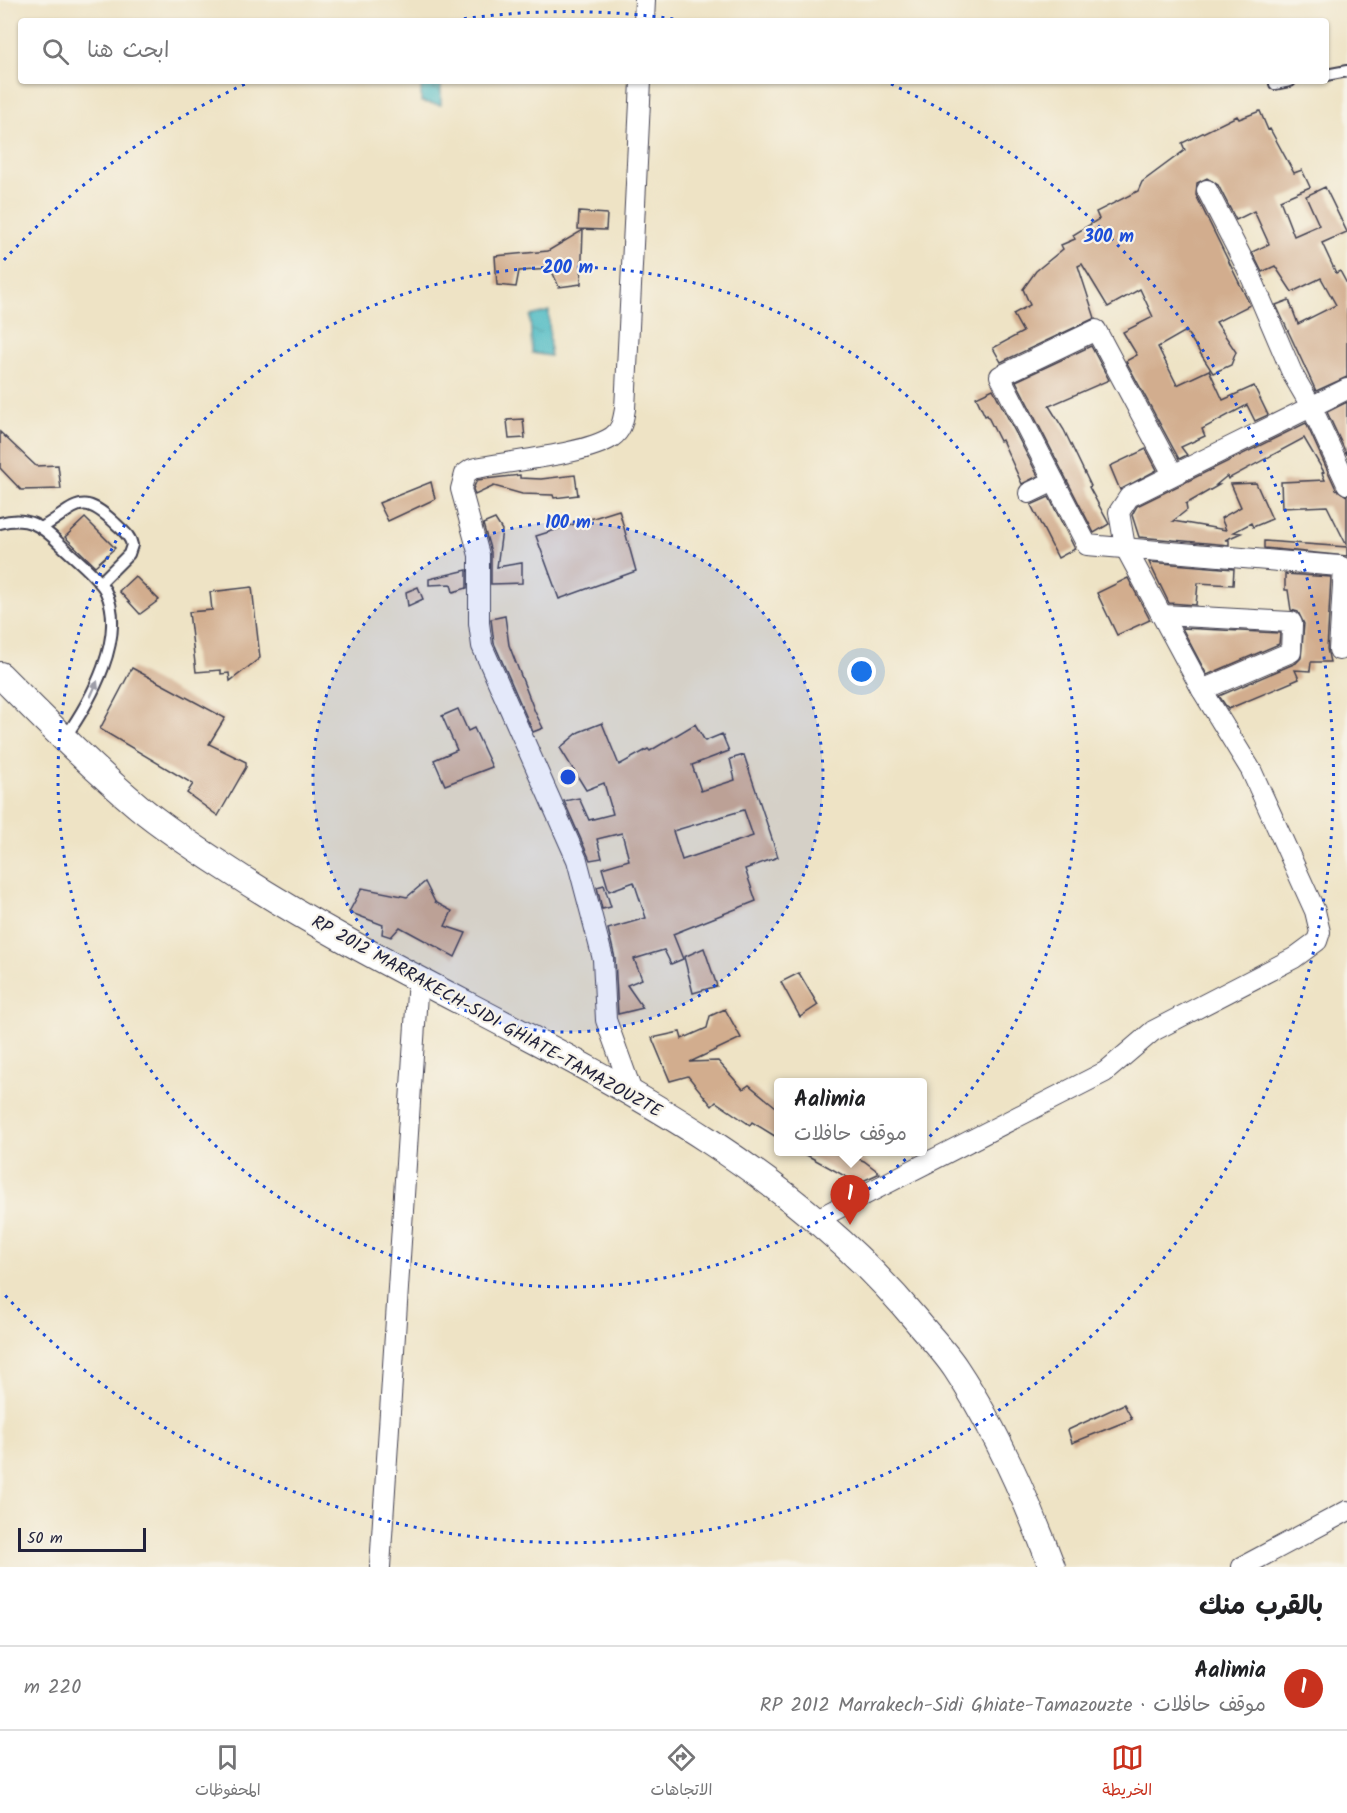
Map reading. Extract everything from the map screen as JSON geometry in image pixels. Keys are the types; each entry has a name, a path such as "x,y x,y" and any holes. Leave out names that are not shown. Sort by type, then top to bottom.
{"street":[{"path":"644,18 645,0"},
{"path":"632,1092 606,1020 603,959 577,860 482,646 479,623 479,555 462,489 465,474 472,469 594,446 613,436 621,426 625,409 641,84"},
{"path":"1207,190 1249,272 1293,375 1311,406 1346,482"},
{"path":"1173,474 1096,330 1000,376 1054,481 1071,501 1087,545 1344,568 1339,650"},
{"path":"817,1219 1105,1072 1153,1031 1294,958 1317,941 1320,932 1315,911 1251,770 1202,690 1125,547 1119,512 1125,501 1173,474 1347,389"},
{"path":"1029,493 1054,481"},
{"path":"1162,615 1290,622 1292,624 1291,652 1202,690"},
{"name":"RP 2012 MARRAKECH-SIDI GHIATE-TAMAZOUZTE","path":"0,675 64,739 141,809 233,873 342,938 632,1092 817,1219 883,1281 956,1368 995,1437 1052,1567"},
{"path":"380,1567 418,978"},
{"path":"1242,1567 1347,1511"}],"lane":[{"path":"1329,74 1347,71"},
{"path":"43,527 76,507 89,504 99,508 129,536 132,545 129,554 100,583"},
{"path":"0,523 22,520 43,527 100,583 108,598 112,616 106,655 86,708 64,739"}],"water":[{"path":"421,84 441,84 441,105 421,102"},
{"path":"549,311 550,356 532,353 530,316"}],"building":[{"path":"1260,111 1268,130 1270,129 1294,173 1302,170 1310,187 1280,200 1294,236 1319,225 1306,196 1325,187 1347,232 1322,243 1336,273 1340,271 1347,284 1347,377 1316,391 1276,305 1289,300 1298,324 1336,305 1321,278 1292,292 1275,266 1262,272 1252,252 1269,244 1254,211 1236,220 1218,185 1207,178 1197,183 1196,195 1250,305 1216,322 1236,352 1231,365 1213,373 1186,331 1158,347 1177,385 1209,370 1223,400 1254,386 1268,415 1255,421 1247,405 1202,429 1205,436 1181,447 1187,455 1179,459 1126,361 1137,355 1123,332 1153,317 1140,289 1108,307 1082,264 1078,266 1095,318 1001,362 993,348 1023,332 1013,314 1030,305 1023,289 1036,271 1063,249 1061,245 1075,239 1073,235 1099,219 1096,212 1138,191 1142,182 1185,150 1182,143 1237,116 1239,119"},
{"path":"579,212 607,214 606,230 578,229"},
{"path":"583,230 581,284 559,287 551,269 519,271 516,287 497,285 495,256 548,251"},
{"path":"1091,346 1109,380 1049,406 1064,430 1091,486 1089,487 1109,524 1094,533 1016,381"},
{"path":"993,389 1038,476 1022,484 1002,440 1000,441 976,397"},
{"path":"1347,402 1347,455 1327,412"},
{"path":"523,419 525,438 509,439 507,420"},
{"path":"1306,423 1336,489 1347,496 1347,546 1327,506 1282,508 1281,482 1325,480 1322,473 1324,472 1304,438 1228,479 1227,476 1216,485 1219,485 1186,504 1187,510 1173,521 1226,530 1221,518 1241,507 1231,484 1256,483 1272,519 1253,527 1251,523 1234,532 1241,533 1225,540 1229,540 1229,545 1139,537 1132,515 1137,506"},
{"path":"0,432 36,466 58,465 61,489 21,490 0,468"},
{"path":"1146,449 1157,470 1120,490 1110,466"},
{"path":"520,475 520,478 541,479 575,475 578,495 554,498 553,495 522,494 494,486 475,495 473,489 477,480"},
{"path":"431,482 435,499 388,521 379,503"},
{"path":"1049,497 1075,549 1058,558 1031,505"},
{"path":"619,510 636,571 559,599 536,536"},
{"path":"85,518 115,548 95,566 65,537"},
{"path":"495,519 502,530 497,567 522,563 522,583 491,584 491,552 483,524"},
{"path":"1264,541 1347,547 1347,556 1264,548"},
{"path":"1149,562 1234,569 1233,585 1198,583 1196,605 1169,603"},
{"path":"467,570 467,588 453,592 451,584 429,585 429,579"},
{"path":"1285,574 1331,577 1327,649 1330,662 1311,662 1310,671 1295,670 1299,679 1228,709 1219,696 1296,663 1301,658 1304,624 1298,612 1291,610 1288,590 1285,590"},
{"path":"135,576 159,600 140,614 119,591"},
{"path":"1128,578 1150,620 1117,635 1097,593"},
{"path":"252,587 260,658 230,681 229,673 221,674 221,670 196,672 189,612 212,610 210,592"},
{"path":"418,587 423,599 408,606 406,592"},
{"path":"505,616 509,645 543,728 533,732 494,643 491,619"},
{"path":"1182,628 1280,633 1279,644 1207,675"},
{"path":"132,668 225,718 209,744 246,762 246,767 218,816 187,793 193,784 100,729"},
{"path":"458,709 468,731 474,728 492,767 445,785 434,760 457,750 442,716"},
{"path":"602,723 619,765 648,749 650,751 695,724 705,741 722,734 729,751 692,765 701,791 735,780 730,759 744,755 778,857 745,869 756,901 673,934 683,959 671,964 664,950 634,959 642,979 627,985 643,1008 618,1014 615,958 608,929 646,918 634,882 609,891 602,868 629,860 622,833 597,839 602,858 590,860 564,801 579,798 589,820 613,814 604,783 586,790 560,748 579,732","holes":["744,810 753,836 682,860 673,831"]},
{"path":"425,882 435,902 452,911 445,926 466,933 455,957 400,927 391,937 382,934 383,925 349,912 362,888 407,897"},
{"path":"604,885 611,907 602,909 597,887"},
{"path":"704,948 717,986 693,993 684,957"},
{"path":"799,973 818,1005 800,1017 781,982"},
{"path":"725,1009 741,1038 690,1062 718,1061 743,1089 749,1085 774,1105 774,1136 752,1122 750,1125 716,1102 712,1106 688,1076 670,1081 652,1038 680,1032 682,1039 707,1028 710,1016"},
{"path":"808,1156 851,1156 864,1161 880,1173 852,1186 854,1181"},
{"path":"1124,1404 1132,1419 1072,1443 1068,1430"}],"place":[{"name":"Aalimia","path":"850,1225"}]}
